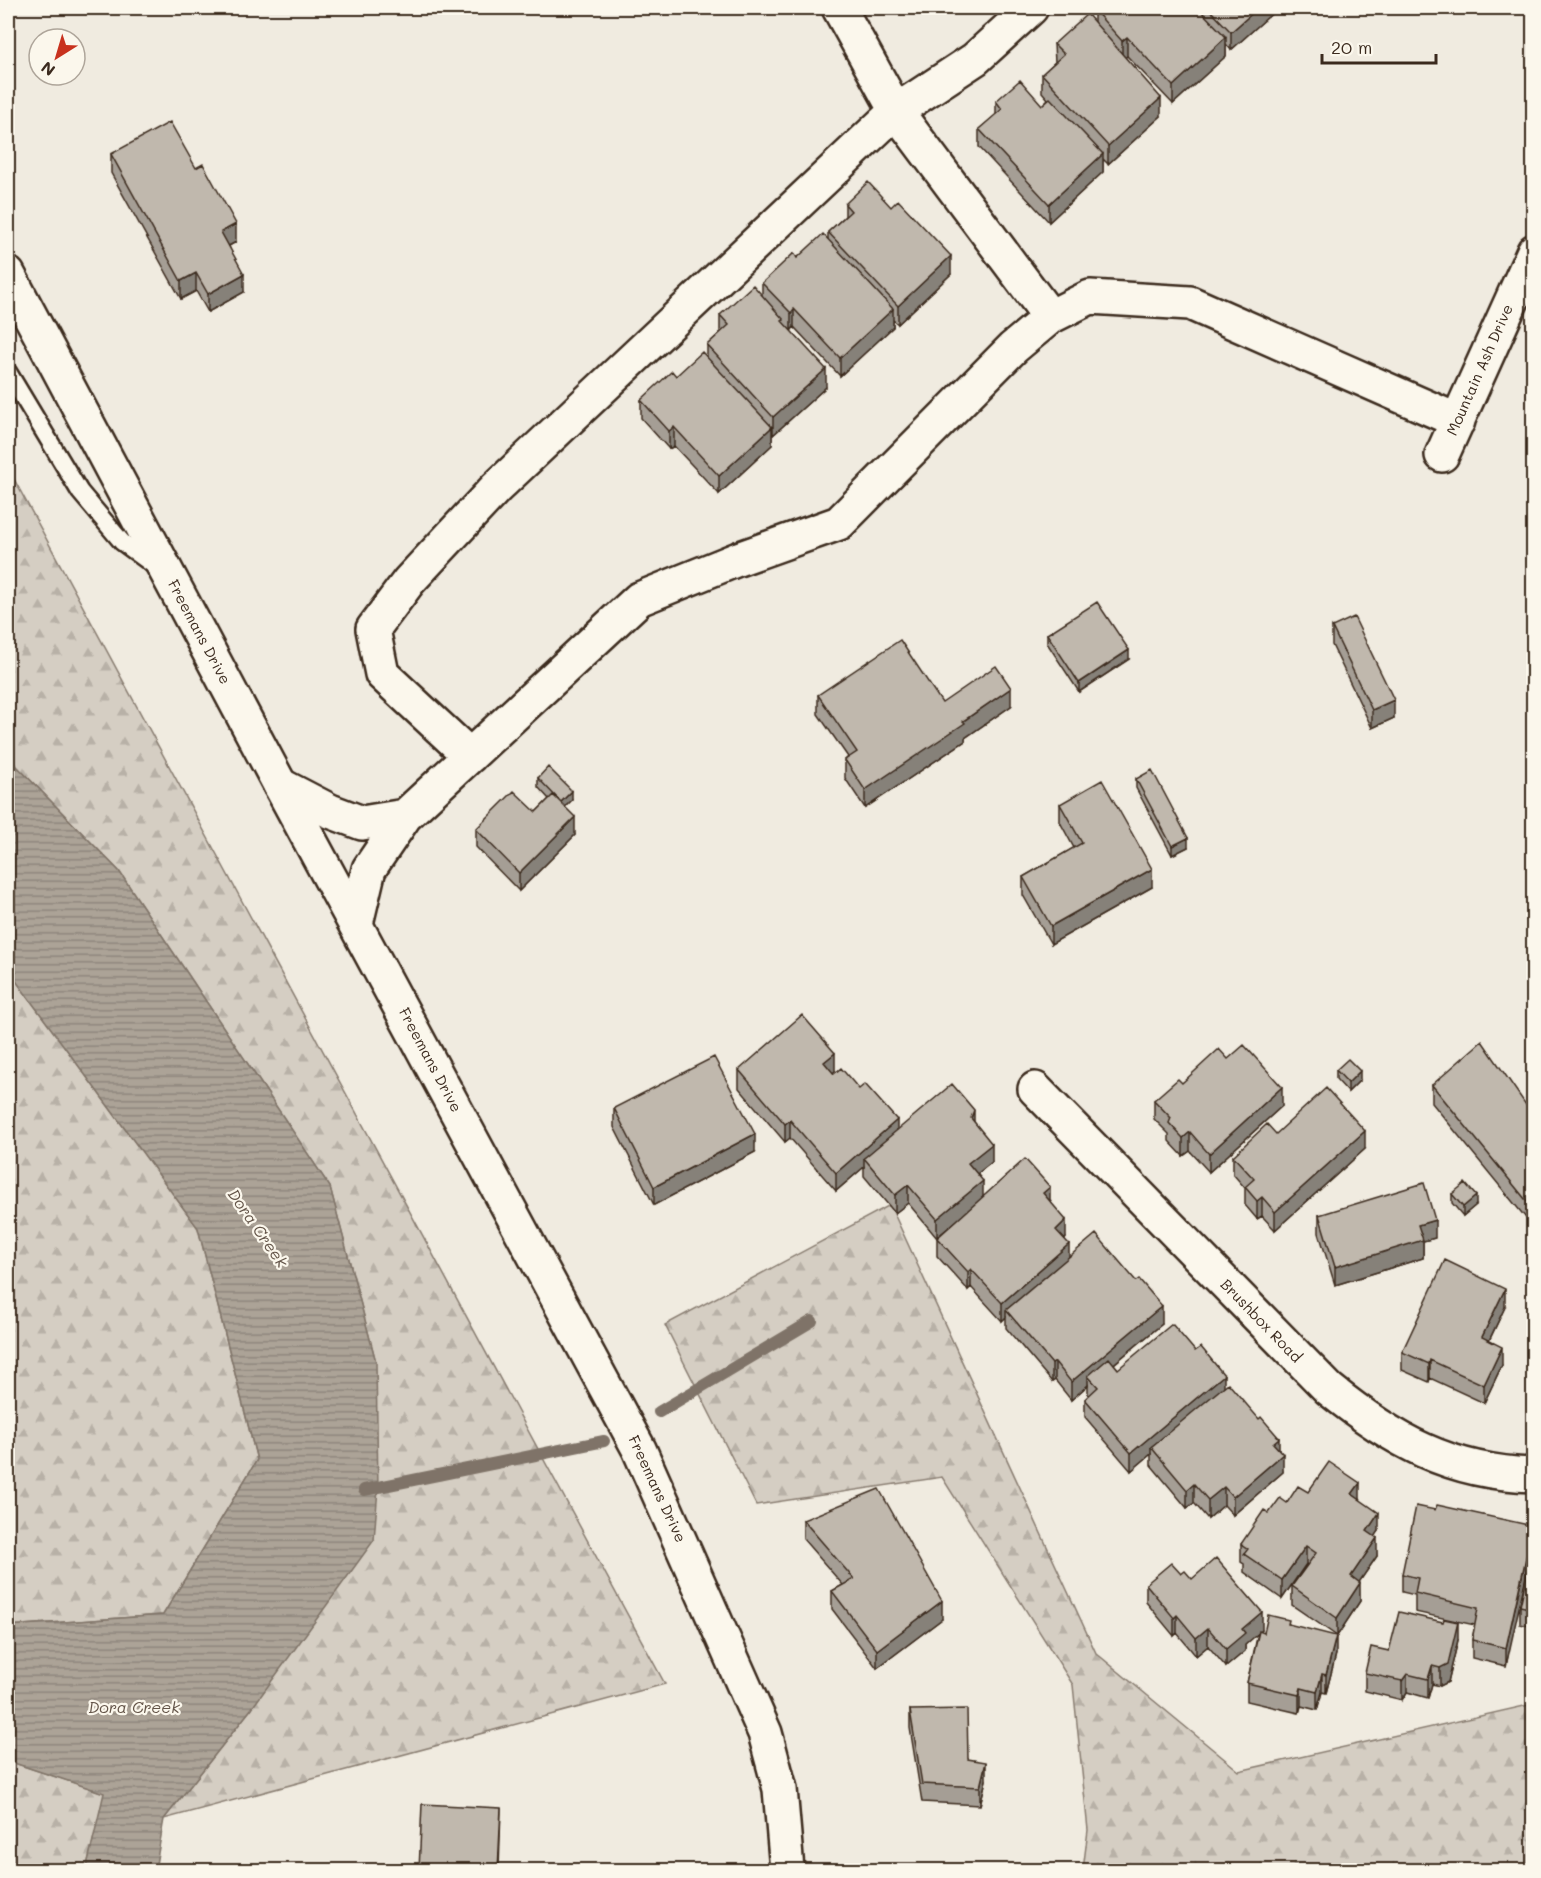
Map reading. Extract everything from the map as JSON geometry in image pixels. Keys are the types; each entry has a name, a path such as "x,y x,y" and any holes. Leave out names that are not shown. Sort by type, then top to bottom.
{"street":[{"path":"839,8 896,111 1050,317"},
{"path":"470,756 382,674 373,629 409,581 496,488 896,111 975,59 1031,8"},
{"name":"Mountain Ash Drive","path":"1442,455 1533,252"},
{"name":"Freemans Drive","path":"8,274 169,578 639,1449 765,1733 780,1789 787,1870"},
{"path":"356,924 369,869 405,816 639,598 839,523 1013,348 1050,317 1090,297 1190,303 1458,421"},
{"path":"280,784 330,811 362,823 405,816"},
{"name":"Brushbox Road","path":"1035,1089 1329,1389 1366,1419 1413,1446 1457,1464 1511,1474 1533,1475"}],"lane":[{"path":"8,372 80,492 122,542 169,578"}],"green space":[{"path":"8,468 665,1684 164,1819 252,1708 376,1362 330,1187 119,871 8,757"},
{"path":"8,970 198,1228 257,1460 163,1615 8,1626"},
{"path":"890,1205 1096,1653 1239,1771 1533,1704 1533,1870 1083,1870 1088,1830 1073,1685 942,1477 756,1505 665,1325"},
{"path":"8,1761 105,1793 86,1870 8,1870"}],"water":[{"name":"Dora Creek","path":"8,757 119,871 330,1187 376,1362 378,1488 374,1540 252,1708 164,1819 155,1870 86,1870 104,1793 8,1761 8,1626 163,1615 257,1460 198,1228 8,970"}],"building":[{"path":"1097,8 1198,8 1226,37 1173,86 1127,37 1122,41 1094,10"},
{"path":"1208,8 1258,8 1231,32"},
{"path":"1087,14 1161,98 1108,146 1042,74 1064,54 1054,44"},
{"path":"1020,80 1042,105 1050,98 1103,154 1049,204 979,129 1002,109 996,101"},
{"path":"170,122 196,168 203,164 236,224 221,232 244,274 208,294 196,273 181,281 111,154"},
{"path":"868,182 891,207 898,200 951,256 898,306 828,232 851,211 845,204"},
{"path":"823,234 893,309 840,358 794,309 791,313 762,283 794,253 797,258"},
{"path":"753,285 826,369 773,417 707,345 729,325 720,315"},
{"path":"702,352 772,427 719,476 674,427 669,431 641,400 672,371 676,376"},
{"path":"1097,602 1129,650 1079,683 1047,634"},
{"path":"1354,617 1394,700 1372,710 1332,627"},
{"path":"900,640 942,703 996,666 1011,688 963,721 965,723 865,790 845,760 857,752 818,695"},
{"path":"548,767 572,791 561,802 538,778"},
{"path":"1152,770 1188,838 1172,846 1136,779"},
{"path":"1102,780 1152,869 1051,926 1023,877 1082,843 1060,804"},
{"path":"514,791 536,812 553,795 575,817 519,873 476,829"},
{"path":"802,1015 835,1053 824,1062 834,1074 841,1068 859,1089 865,1084 897,1120 836,1173 790,1120 785,1124 739,1070"},
{"path":"1482,1041 1533,1115 1533,1204 1530,1205 1432,1085"},
{"path":"1244,1045 1282,1087 1209,1154 1190,1132 1183,1138 1169,1123 1171,1118 1154,1100 1178,1079 1182,1083 1219,1049 1228,1059"},
{"path":"714,1057 755,1134 654,1187 614,1108"},
{"path":"1348,1059 1360,1071 1348,1083 1336,1070"},
{"path":"952,1084 974,1110 971,1118 992,1144 968,1163 983,1181 937,1219 908,1185 895,1195 864,1158"},
{"path":"1326,1088 1365,1131 1275,1212 1262,1197 1257,1201 1245,1187 1254,1179 1233,1156 1267,1124 1276,1134"},
{"path":"1025,1159 1050,1187 1043,1193 1066,1220 1056,1230 1069,1244 1002,1303 971,1269 968,1272 937,1238"},
{"path":"1424,1183 1435,1220 1418,1225 1423,1240 1335,1267 1319,1215"},
{"path":"1465,1183 1476,1196 1463,1207 1452,1194"},
{"path":"1096,1234 1136,1281 1139,1279 1162,1306 1071,1382 1055,1362 1052,1364 1006,1310"},
{"path":"1529,1247 1533,1247 1533,1378 1529,1378"},
{"path":"1445,1260 1505,1289 1482,1337 1502,1347 1484,1385 1430,1360 1429,1364 1402,1352"},
{"path":"1172,1324 1195,1351 1201,1347 1224,1375 1131,1453 1085,1399 1098,1387 1088,1376 1109,1358 1118,1369"},
{"path":"1228,1383 1279,1438 1273,1443 1283,1454 1233,1497 1224,1487 1208,1500 1194,1484 1187,1490 1151,1447"},
{"path":"1329,1462 1360,1483 1352,1494 1379,1513 1367,1531 1377,1538 1351,1576 1360,1583 1337,1618 1292,1586 1316,1553 1306,1546 1282,1580 1244,1554 1248,1549 1241,1544 1264,1510 1269,1513 1280,1498 1287,1503 1298,1486 1308,1492"},
{"path":"879,1489 942,1601 877,1650 832,1591 854,1579 803,1520"},
{"path":"1437,1505 1533,1526 1506,1648 1472,1640 1478,1608 1415,1593 1418,1578 1402,1574 1416,1506 1435,1510"},
{"path":"1533,1547 1533,1609 1520,1606"},
{"path":"1216,1558 1262,1612 1242,1629 1245,1633 1226,1649 1208,1628 1196,1638 1177,1615 1174,1618 1146,1584 1171,1563 1181,1574 1185,1571 1192,1579"},
{"path":"1399,1612 1443,1622 1444,1619 1458,1622 1448,1664 1440,1668 1432,1666 1428,1679 1407,1674 1402,1681 1365,1673 1371,1647 1389,1651"},
{"path":"1268,1615 1289,1620 1288,1624 1336,1636 1326,1675 1322,1674 1317,1692 1301,1688 1299,1695 1247,1683 1259,1631 1264,1633"},
{"path":"967,1709 968,1759 986,1762 980,1787 922,1784 910,1710"},
{"path":"422,1804 501,1808 498,1870 419,1870"}],"waterway":[{"path":"659,1412 812,1321"},
{"path":"364,1490 604,1441"}]}
